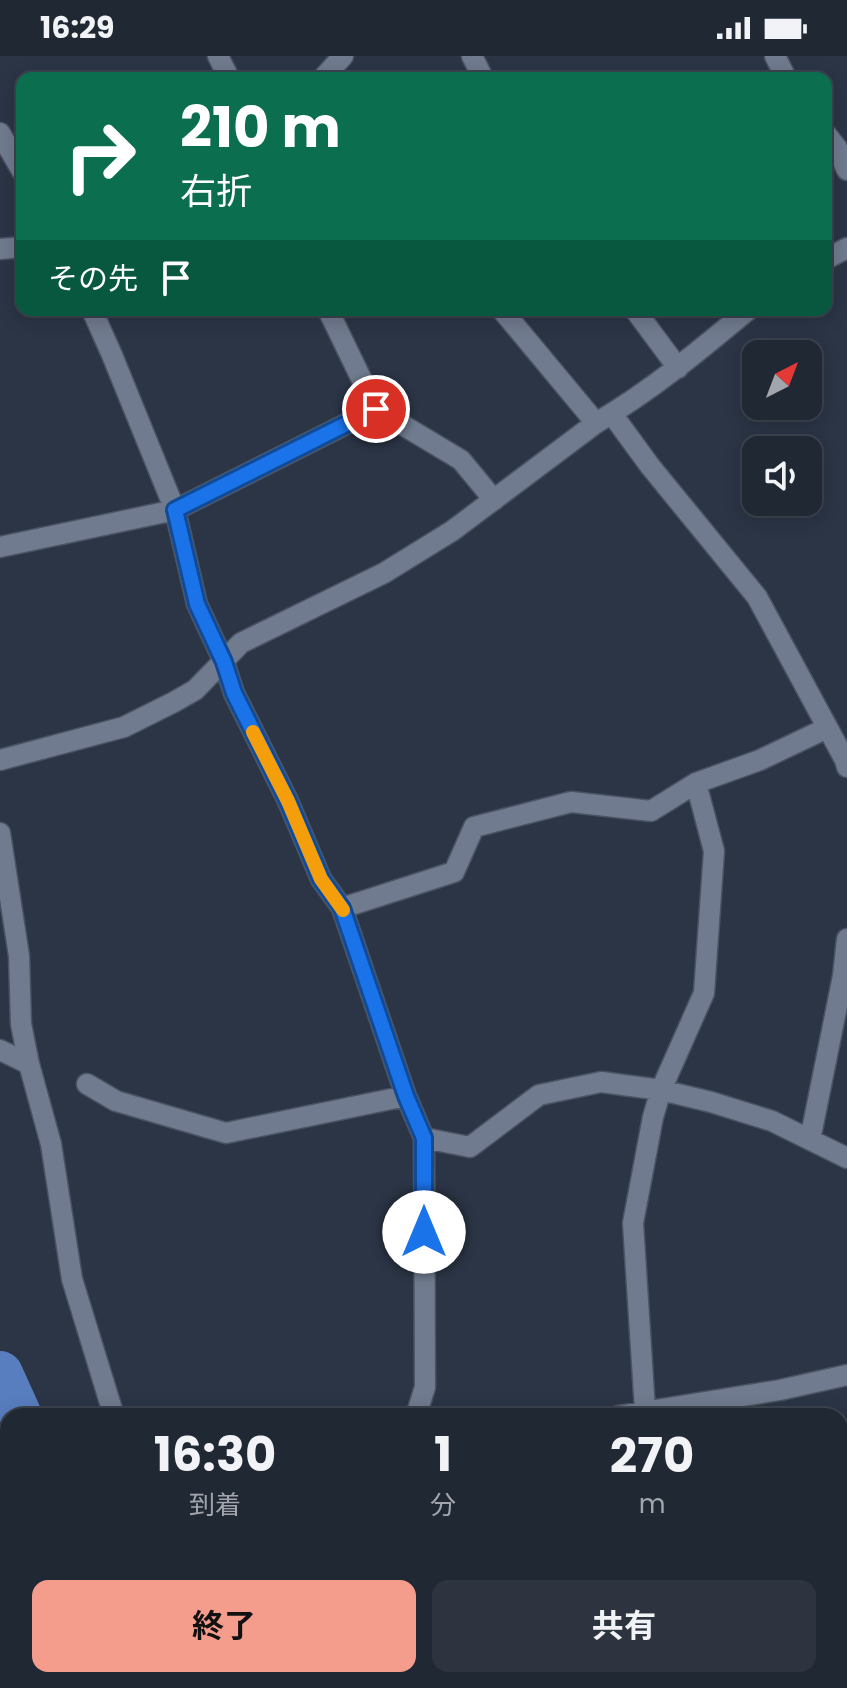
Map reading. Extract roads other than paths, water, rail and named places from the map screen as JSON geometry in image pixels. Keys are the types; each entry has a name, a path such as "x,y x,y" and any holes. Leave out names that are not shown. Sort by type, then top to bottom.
{"street":[{"path":"328,72 343,56"},
{"path":"0,133 16,161"},
{"path":"832,142 847,170"},
{"path":"95,316 175,510 197,604 224,662 234,693 288,801 321,879 342,908 406,1096 424,1138 425,1387 418,1408"},
{"path":"331,316 376,409 461,460 494,500"},
{"path":"508,316 650,466 757,597 846,762"},
{"path":"639,316 678,368"},
{"path":"0,760 124,727 195,690 241,643 384,573 452,531 604,418 678,368 741,316"},
{"path":"0,547 175,510 376,409"},
{"path":"342,908 454,872 474,827 571,802 651,811 696,783 760,760 827,728"},
{"path":"645,1408 633,1223 661,1090 704,993 714,851 696,783"},
{"path":"0,833 19,956 21,1024 51,1144 72,1279 112,1408"},
{"path":"810,1140 843,976 847,939"},
{"path":"0,1050 29,1064"},
{"path":"424,1138 470,1147 539,1095 601,1082 661,1090 711,1102 772,1121 847,1158"},
{"path":"87,1084 116,1101 226,1133 406,1096"},
{"path":"658,1408 780,1390 847,1375"}],"waterway":[{"path":"0,1374 15,1408"}]}
